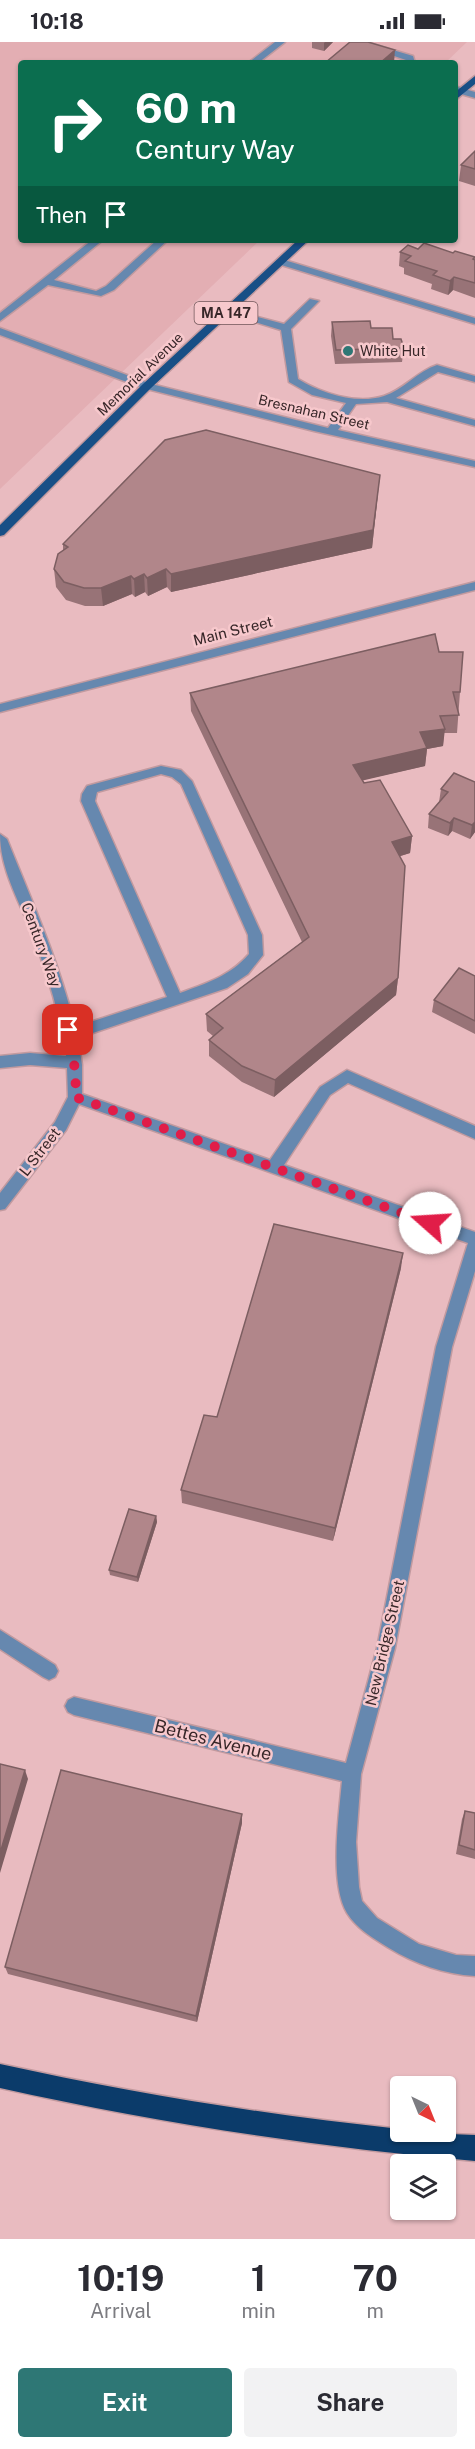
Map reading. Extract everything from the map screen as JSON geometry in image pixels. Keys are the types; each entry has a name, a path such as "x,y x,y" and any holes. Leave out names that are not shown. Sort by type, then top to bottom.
{"highway":[{"path":"0,2076 80,2094 206,2115 475,2148"}],"main road":[{"path":"458,92 475,79"},
{"name":"Memorial Avenue","path":"0,532 147,386 301,243"}],"street":[{"path":"256,60 280,42"},
{"path":"357,42 410,60"},
{"path":"458,93 475,95"},
{"path":"0,318 94,243"},
{"path":"46,281 97,294 110,288 160,243"},
{"path":"281,262 475,321"},
{"path":"286,328 314,301"},
{"path":"227,312 286,328"},
{"path":"286,328 293,380 309,391 352,402 387,399 475,423"},
{"name":"Bresnahan Street","path":"0,331 147,386 331,432 474,461"},
{"path":"387,399 437,368 475,379"},
{"path":"331,432 352,402"},
{"name":"Main Street","path":"0,708 475,586"},
{"path":"69,1035 176,1000 222,984 243,970 256,955 255,935 186,781 176,773 161,770 92,789 88,794 88,801 176,1000"},
{"name":"Century Way","path":"0,839 47,955 69,1035 74,1063 75,1097"},
{"path":"0,1062 30,1059 74,1063"},
{"path":"274,1167 325,1091 347,1076 475,1133"},
{"path":"75,1097 475,1239"},
{"name":"L Street","path":"0,1204 61,1126 75,1097"},
{"name":"New Bridge Street","path":"475,1245 444,1347 386,1648 352,1774 346,1864 348,1887 354,1906 370,1925 415,1953 456,1965 475,1966"},
{"path":"0,1639 49,1671"},
{"name":"Bettes Avenue","path":"74,1706 352,1774"}],"shaded area":[{"path":"0,42 467,42 448,60 18,60 18,243 257,243 0,489"}],"building":[{"path":"350,42 368,42 395,50 383,60 329,60"},
{"path":"475,151 475,169 461,165"},
{"path":"424,243 453,253 455,251 475,257 473,259 475,260 475,283 454,277 450,281 433,275 437,271 405,261 411,256 400,252 408,245 418,249"},
{"path":"370,321 371,328 392,328 393,339 401,339 404,348 336,350 332,322"},
{"path":"206,430 380,475 373,530 171,574 166,569 147,578 144,574 134,579 131,576 101,588 84,588 64,582 54,569 58,554 68,547 63,544 165,440"},
{"path":"435,634 439,652 463,652 460,692 453,692 459,715 440,716 445,729 420,732 427,748 353,765 364,783 380,780 412,836 392,842 405,866 398,978 275,1080 242,1066 209,1040 223,1028 206,1014 309,937 190,693"},
{"path":"454,773 475,782 475,822 472,825 454,818 450,823 429,814 448,792 441,789"},
{"path":"459,968 475,976 475,1021 434,1000"},
{"path":"274,1224 403,1253 335,1528 181,1490 204,1415 217,1417"},
{"path":"129,1509 156,1516 137,1577 109,1570"},
{"path":"0,1764 25,1770 0,1853"},
{"path":"61,1770 242,1814 196,2016 5,1967"},
{"path":"465,1811 475,1813 475,1850 459,1845"}],"place":[{"name":"White Hut","path":"348,351"}],"route":[{"path":"68,1030 76,1075 75,1097 430,1223"}]}
